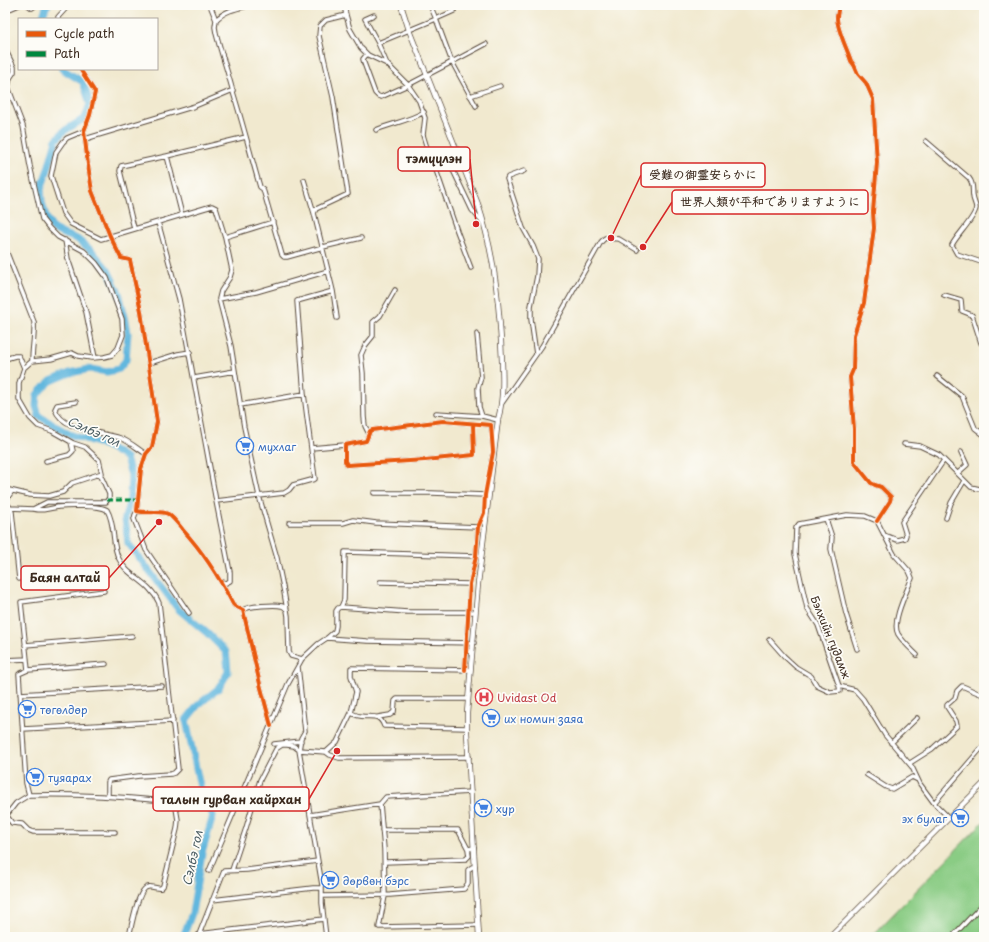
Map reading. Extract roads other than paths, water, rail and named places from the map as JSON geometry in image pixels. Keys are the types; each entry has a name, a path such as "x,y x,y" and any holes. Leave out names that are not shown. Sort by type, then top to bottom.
{"main road":[{"path":"401,5 409,30 478,204 490,245 496,281 503,381 502,403 498,420 475,612 474,643 468,670 467,728 479,937"},
{"path":"830,937 984,783"}],"street":[{"path":"5,11 19,5"},
{"path":"28,5 32,8 36,5"},
{"path":"58,18 69,5"},
{"path":"116,5 127,7 136,5"},
{"path":"210,5 216,20 216,33 260,187 263,189 282,255 284,257 362,238"},
{"path":"216,20 221,15 234,9 251,5"},
{"path":"344,5 350,29 361,48 367,54 387,64 408,85 419,101 426,118 423,135 430,158 435,167 464,252 471,268"},
{"path":"430,5 452,62 476,106"},
{"path":"838,5 839,9 837,17 839,27 851,61 858,74 866,83 873,99 877,162 873,212 874,228 864,302 854,335 853,370 850,377 854,429 854,462 871,482 875,485 881,486 891,497 890,501 876,521 894,554 909,571 912,578 901,605 896,624 898,633 917,655"},
{"path":"378,43 454,11"},
{"path":"314,213 316,209 348,194 333,96 319,36 320,26 326,20 346,15"},
{"path":"374,15 365,20 378,43 387,64"},
{"path":"367,54 363,59 364,63 375,93 381,97 408,85 486,44"},
{"path":"5,49 14,67 14,72 10,78 8,87 23,126 42,219 58,237 84,251 96,263 107,278 122,319 123,335 118,348 112,355 95,358 78,356 72,353 51,358 32,360 24,368 19,383 19,399 30,418 38,426 52,431 85,448 99,460 102,473 100,474 109,494 109,498 106,502 47,502 33,509"},
{"path":"81,70 95,92 90,115 84,131 92,191 110,236 121,258 130,260 141,312 157,422 152,447 146,454 141,469 137,511 134,519 146,550 189,613"},
{"path":"470,96 500,86"},
{"path":"85,139 195,106 233,90"},
{"path":"376,130 417,116 424,112"},
{"path":"84,131 62,142 56,152 52,168 52,183 63,214 71,224 101,239 134,228 215,206 216,208 225,237 232,270 230,277 221,291 219,299 231,346 240,405 259,496 277,558 287,610 290,655 302,658"},
{"path":"134,228 120,168 121,166 246,137"},
{"path":"926,141 973,183 973,198 976,208 974,214 955,238 952,245 956,254 984,263"},
{"path":"167,156 182,215"},
{"path":"430,158 436,163 452,168 472,210 485,225"},
{"path":"524,171 508,177 507,179 523,228 538,259 537,276 530,306 536,354"},
{"path":"304,180 323,247 337,318"},
{"path":"158,222 179,299 190,352 231,577 228,582 222,582"},
{"path":"225,237 273,222"},
{"path":"502,403 536,354 555,323 600,242 605,238 619,239 637,250"},
{"path":"65,240 68,259 87,318 95,358"},
{"path":"5,248 34,322 35,331 32,345 32,360"},
{"path":"219,299 256,292 328,271"},
{"path":"369,434 365,426 364,417 362,355 365,346 373,336 373,322 380,316 395,290"},
{"path":"216,501 286,492 292,484 315,479 304,394 297,301 332,291"},
{"path":"944,295 961,300 962,310 972,315 981,343 984,346"},
{"path":"477,334 481,377 478,388 479,407 482,416"},
{"path":"148,363 190,352"},
{"path":"5,359 19,356 24,368"},
{"path":"194,378 235,371"},
{"path":"937,376 962,396 975,428 984,435"},
{"path":"240,405 304,394"},
{"path":"76,402 57,405 55,409 56,414 68,424 122,438 146,454"},
{"path":"436,413 482,416 498,420"},
{"path":"311,448 345,445 366,441 372,430 443,421 491,425 494,452 485,495 484,514 478,526 476,556 470,584 466,643 468,670 351,668 351,676 356,692 351,713 338,742 326,752"},
{"path":"345,445 345,462 347,465 411,461 474,454 473,424"},
{"path":"46,461 69,455 73,450 71,442"},
{"path":"904,444 920,446 939,456 971,487 984,490"},
{"path":"958,473 967,465 961,452"},
{"path":"884,535 898,540 905,538 906,535 902,522 944,460"},
{"path":"5,489 30,495 49,496 63,492 72,483 100,474"},
{"path":"946,518 951,503 964,481"},
{"path":"12,491 5,503 12,512 20,579"},
{"path":"374,493 485,495"},
{"path":"10,508 43,511 60,507 99,507 107,510 112,522 116,553 119,561 125,568 152,590 159,602 178,769 171,774 109,780 108,796"},
{"path":"137,511 147,513 161,512 170,516 195,543 222,582 233,604 242,610 271,726"},
{"name":"Бэлхийн гудамж","path":"876,521 865,516 847,515 797,526 795,554 807,608 818,625 840,686 855,690 863,699 870,713 891,742 910,763 919,781 934,803 949,818"},
{"path":"826,519 832,537 831,549 846,614 857,649"},
{"path":"289,523 343,523 353,520 376,523 478,526"},
{"path":"209,871 288,684 302,658 335,631 336,611 341,607 344,600 345,552 476,556"},
{"path":"380,582 470,584"},
{"path":"28,670 21,602 104,591"},
{"path":"242,610 248,607 282,606 287,610"},
{"path":"341,607 407,612 475,612"},
{"path":"25,645 132,636"},
{"path":"327,638 367,641 474,643"},
{"path":"769,639 796,667 811,676 817,686 830,692 840,691 840,686"},
{"path":"5,660 27,659"},
{"path":"29,795 26,782 19,674 28,670 106,664"},
{"path":"298,667 305,731 300,745 322,888 326,937"},
{"path":"20,694 162,686"},
{"path":"910,763 932,749 956,726 956,721 947,705 955,698 956,691 962,686 984,695"},
{"path":"351,713 360,716 378,717 390,715 394,712 395,701 397,700 468,699"},
{"path":"378,717 384,726 467,728"},
{"path":"891,742 917,718"},
{"path":"23,730 173,721"},
{"path":"274,744 300,745 326,752 339,758 469,757"},
{"path":"232,870 260,780 272,755 276,749 282,745 300,745"},
{"path":"934,803 984,745"},
{"path":"867,776 892,789 912,777 919,781"},
{"path":"310,815 380,804 386,797 471,792"},
{"path":"115,832 33,832 28,830 22,824 12,823 6,816 16,803 29,795 108,796 175,802 178,820 177,829 163,886 161,888 149,886 144,889 137,903 129,937"},
{"path":"380,804 385,862 385,896 379,927 478,925"},
{"path":"382,830 458,830 468,849 469,856 466,859 385,862"},
{"path":"468,849 474,848"},
{"path":"318,861 247,870 226,870 223,872 198,935 324,918"},
{"path":"322,896 385,896 464,889 468,882 468,870 475,867"},
{"path":"212,900 322,888"},
{"path":"952,937 984,903"}],"waterway":[{"name":"Сэлбэ гол","path":"42,18 48,5"},
{"name":"Сэлбэ гол","path":"64,70 83,82 90,104 85,118 64,131 56,140 41,189 42,202 46,217 53,229 77,239 92,251 108,270 119,293 126,321 128,333 126,360 119,369 107,372 90,369 70,373 51,381 37,395 36,406 39,416 69,434 106,446 126,458 131,475 130,498 125,518 128,543 178,609 207,633 226,652 228,672 219,688 198,705 186,720 200,787 213,816 202,853 192,913 183,937"}],"place":[{"name":"тэмүүлэн","path":"476,224"},
{"name":"受難の御霊安らかに","path":"611,238"},
{"name":"世界人類が平和でありますように","path":"643,247"},
{"name":"мухлаг","path":"245,446"},
{"name":"Баян алтай","path":"159,522"},
{"name":"Uvidast Od","path":"484,697"},
{"name":"төгөлдөр","path":"27,709"},
{"name":"их номин заяа","path":"491,718"},
{"name":"талын гурван хайрхан","path":"337,751"},
{"name":"туяарах","path":"35,777"},
{"name":"хур","path":"483,808"},
{"name":"эх булаг","path":"960,818"},
{"name":"дөрвөн бэрс","path":"330,880"}]}
